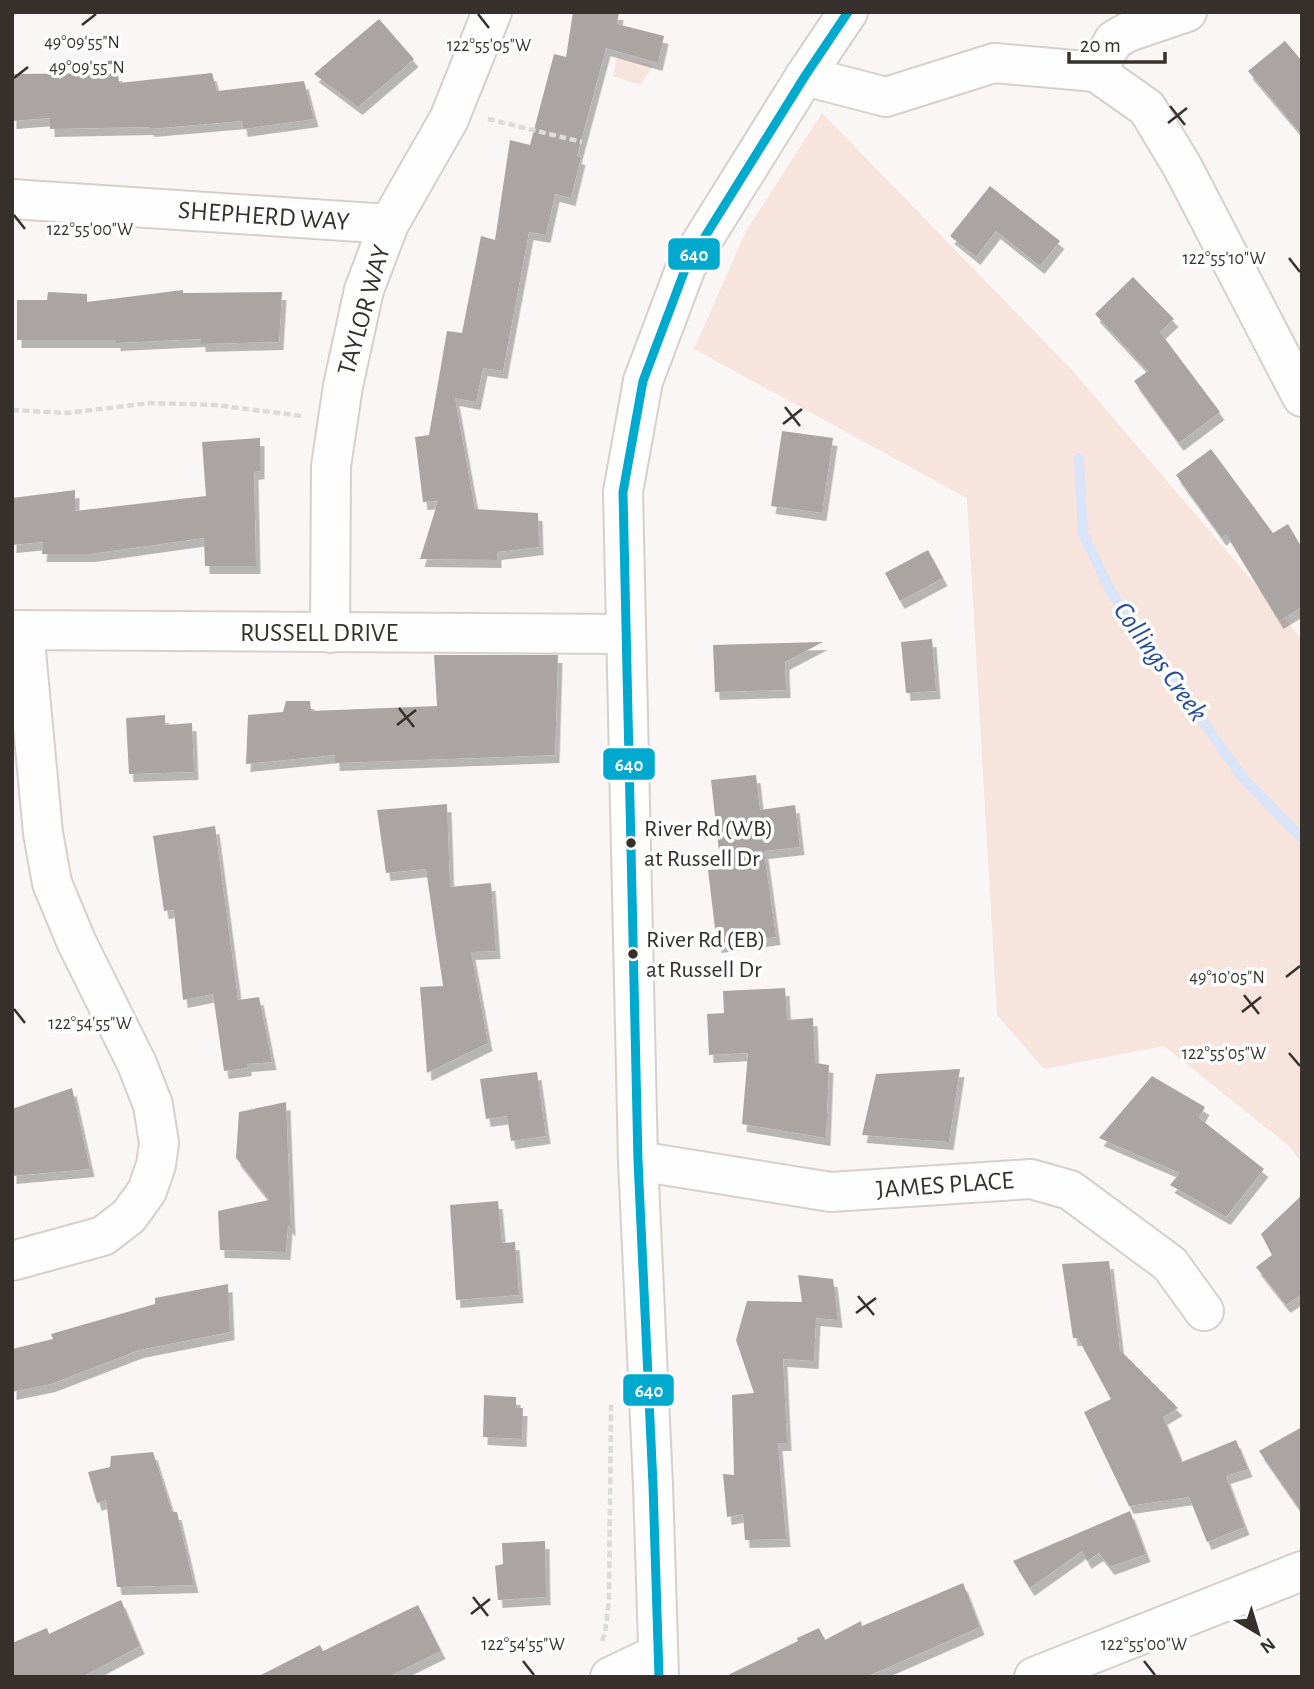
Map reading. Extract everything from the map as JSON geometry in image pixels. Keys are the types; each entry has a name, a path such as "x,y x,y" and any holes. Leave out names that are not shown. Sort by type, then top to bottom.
{"street":[{"name":"TAYLOR WAY","path":"330,633 331,466 343,386 364,290 389,224 449,119 492,12"},
{"path":"604,1664 658,1666 638,1161 622,492 643,381 686,267 805,76 849,12"},
{"path":"1096,72 1114,40 1128,32 1187,12"},
{"path":"805,76 886,97 994,63 1096,72 1147,108 1182,166 1302,397"},
{"name":"SHEPHERD WAY","path":"12,199 389,224"},
{"path":"12,1261 103,1236 129,1216 147,1191 156,1165 159,1143 153,1105 137,1063 76,942 52,883 43,833 18,630"},
{"name":"RUSSELL DRIVE","path":"18,630 626,634"},
{"name":"JAMES PLACE","path":"638,1161 831,1192 1031,1180 1070,1190 1170,1264 1204,1311"},
{"path":"1034,1677 1302,1571"}],"path":[{"path":"476,116 582,142"},
{"path":"12,411 67,413 163,403 216,405 338,421"},
{"path":"604,1664 608,1601 611,1394"}],"shaded area":[{"path":"617,57 653,66 640,85 613,76"},
{"path":"822,113 1073,371 1302,639 1302,1163 1289,1146 1164,1046 1044,1069 997,1015 967,498 694,349 746,231"}],"building":[{"path":"573,12 619,12 617,24 664,36 658,63 606,48 577,156 581,157 571,198 555,194 546,235 529,232 503,371 483,368 476,402 455,398 475,509 538,513 539,547 497,552 497,560 420,559 438,501 423,502 415,437 429,435 447,331 462,333 481,236 495,240 510,140 530,145 554,54 566,57"},
{"path":"379,19 414,59 358,107 314,74"},
{"path":"1285,41 1302,61 1302,135 1248,71"},
{"path":"118,73 119,83 212,73 217,91 304,81 314,119 243,129 242,121 150,129 50,129 50,118 12,121 12,74"},
{"path":"990,186 1060,241 1040,266 996,231 976,257 950,236"},
{"path":"1133,277 1174,319 1160,332 1220,412 1179,443 1134,381 1148,371 1095,314"},
{"path":"183,290 183,293 282,292 279,342 201,344 201,339 116,343 116,340 17,340 17,300 47,300 48,292 87,294 87,302"},
{"path":"782,431 833,438 822,513 771,506"},
{"path":"260,438 260,471 254,472 256,566 205,566 204,538 90,554 42,554 43,542 12,545 12,498 75,490 75,511 206,496 202,442"},
{"path":"1211,449 1273,533 1288,524 1302,548 1302,607 1279,621 1226,534 1222,538 1176,475"},
{"path":"928,550 943,578 900,601 885,573"},
{"path":"932,639 936,691 906,693 901,642"},
{"path":"823,642 785,662 786,690 715,692 713,645"},
{"path":"434,655 558,655 555,755 335,763 335,755 246,764 248,715 283,712 286,701 310,701 311,711 437,706"},
{"path":"165,715 165,725 192,723 194,772 129,774 126,718"},
{"path":"756,775 760,810 795,805 800,847 764,851 776,937 717,945 708,870 721,869 711,780"},
{"path":"447,804 450,887 491,883 496,951 471,952 488,1043 427,1073 420,987 443,986 426,869 386,873 377,810"},
{"path":"215,826 238,1000 259,997 272,1062 247,1064 247,1068 224,1071 213,994 183,1000 174,910 164,911 153,836"},
{"path":"785,988 787,1020 813,1018 815,1063 829,1065 826,1138 742,1124 748,1053 709,1055 707,1014 724,1013 723,991"},
{"path":"960,1069 949,1142 862,1135 876,1074"},
{"path":"537,1072 546,1136 511,1141 507,1116 486,1119 480,1079"},
{"path":"1152,1076 1205,1107 1199,1118 1264,1169 1226,1217 1170,1185 1180,1173 1099,1138"},
{"path":"72,1088 90,1169 12,1176 12,1109"},
{"path":"286,1102 291,1229 288,1225 286,1252 220,1250 218,1211 269,1200 236,1158 239,1112"},
{"path":"1302,1195 1302,1294 1286,1305 1256,1267 1272,1255 1261,1234"},
{"path":"498,1201 502,1243 515,1242 519,1295 456,1300 450,1205"},
{"path":"1109,1261 1120,1350 1178,1408 1163,1417 1182,1462 1236,1440 1248,1469 1226,1476 1245,1527 1207,1542 1189,1497 1129,1506 1084,1412 1111,1399 1078,1338 1073,1338 1062,1264"},
{"path":"798,1275 833,1279 838,1320 816,1318 814,1361 783,1359 787,1443 778,1443 786,1539 745,1540 743,1514 727,1517 723,1474 734,1475 732,1395 754,1393 736,1340 747,1301 802,1302"},
{"path":"228,1284 230,1332 139,1350 51,1384 12,1392 12,1349 53,1339 51,1334 155,1304 155,1298"},
{"path":"484,1395 516,1397 516,1408 523,1408 522,1439 483,1437"},
{"path":"1302,1427 1302,1513 1259,1451"},
{"path":"153,1452 172,1512 177,1512 194,1585 117,1587 106,1500 97,1503 88,1472 110,1467 111,1456"},
{"path":"1130,1511 1146,1554 1110,1567 1099,1553 1087,1561 1082,1551 1030,1588 1013,1561"},
{"path":"545,1541 546,1597 498,1600 495,1566 503,1564 502,1543"},
{"path":"963,1583 980,1627 865,1677 724,1677 819,1628 825,1640 861,1621 862,1626"},
{"path":"121,1600 140,1646 82,1677 12,1677 12,1643 47,1628 49,1634"},
{"path":"418,1605 441,1651 388,1677 257,1677 320,1645 323,1651"}],"waterway":[{"name":"Collings Creek","path":"1079,458 1083,534 1111,592 1243,778 1302,838"}],"transit line":[{"name":"640","path":"659,1677 638,1161 623,492 643,381 686,267 848,12"}],"place":[{"name":"River Rd (WB) at Russell Dr","path":"631,843"},
{"name":"River Rd (EB) at Russell Dr","path":"633,954"}]}
